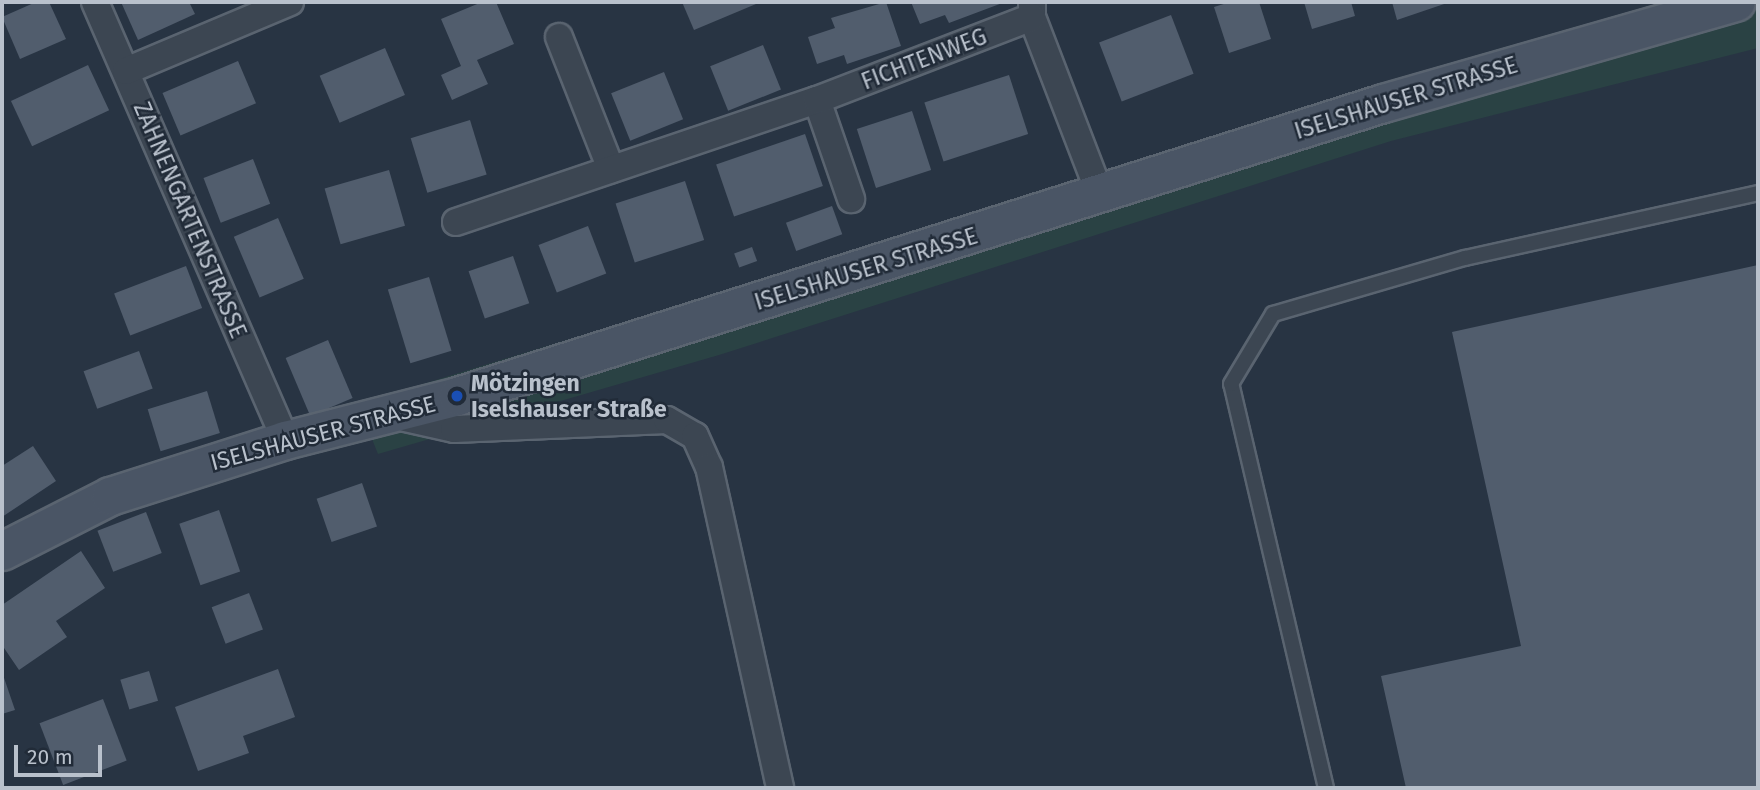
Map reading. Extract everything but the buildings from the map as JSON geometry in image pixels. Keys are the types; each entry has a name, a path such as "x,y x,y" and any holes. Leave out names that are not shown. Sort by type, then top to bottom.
{"street":[{"name":"ZAHNENGARTENSTRASSE","path":"94,2 285,440"},
{"path":"126,71 290,2"},
{"name":"ISELSHAUSER STRASSE","path":"2,551 110,496 285,440 391,415 1101,197 1383,103 1736,2"},
{"path":"1032,9 1101,197"},
{"name":"FICHTENWEG","path":"456,222 817,100 1032,9"},
{"path":"559,37 611,169"},
{"path":"817,100 850,200"},
{"path":"391,415 454,429 667,420 695,436 709,467 780,788"}],"lane":[{"path":"1326,788 1231,384 1273,314 1465,258 1758,194"}],"green space":[{"path":"1667,2 1758,2 1758,48 1391,141 719,355 378,454 358,404"}],"place":[{"name":"Mötzingen Iselshauser Straße","path":"457,396"}]}
